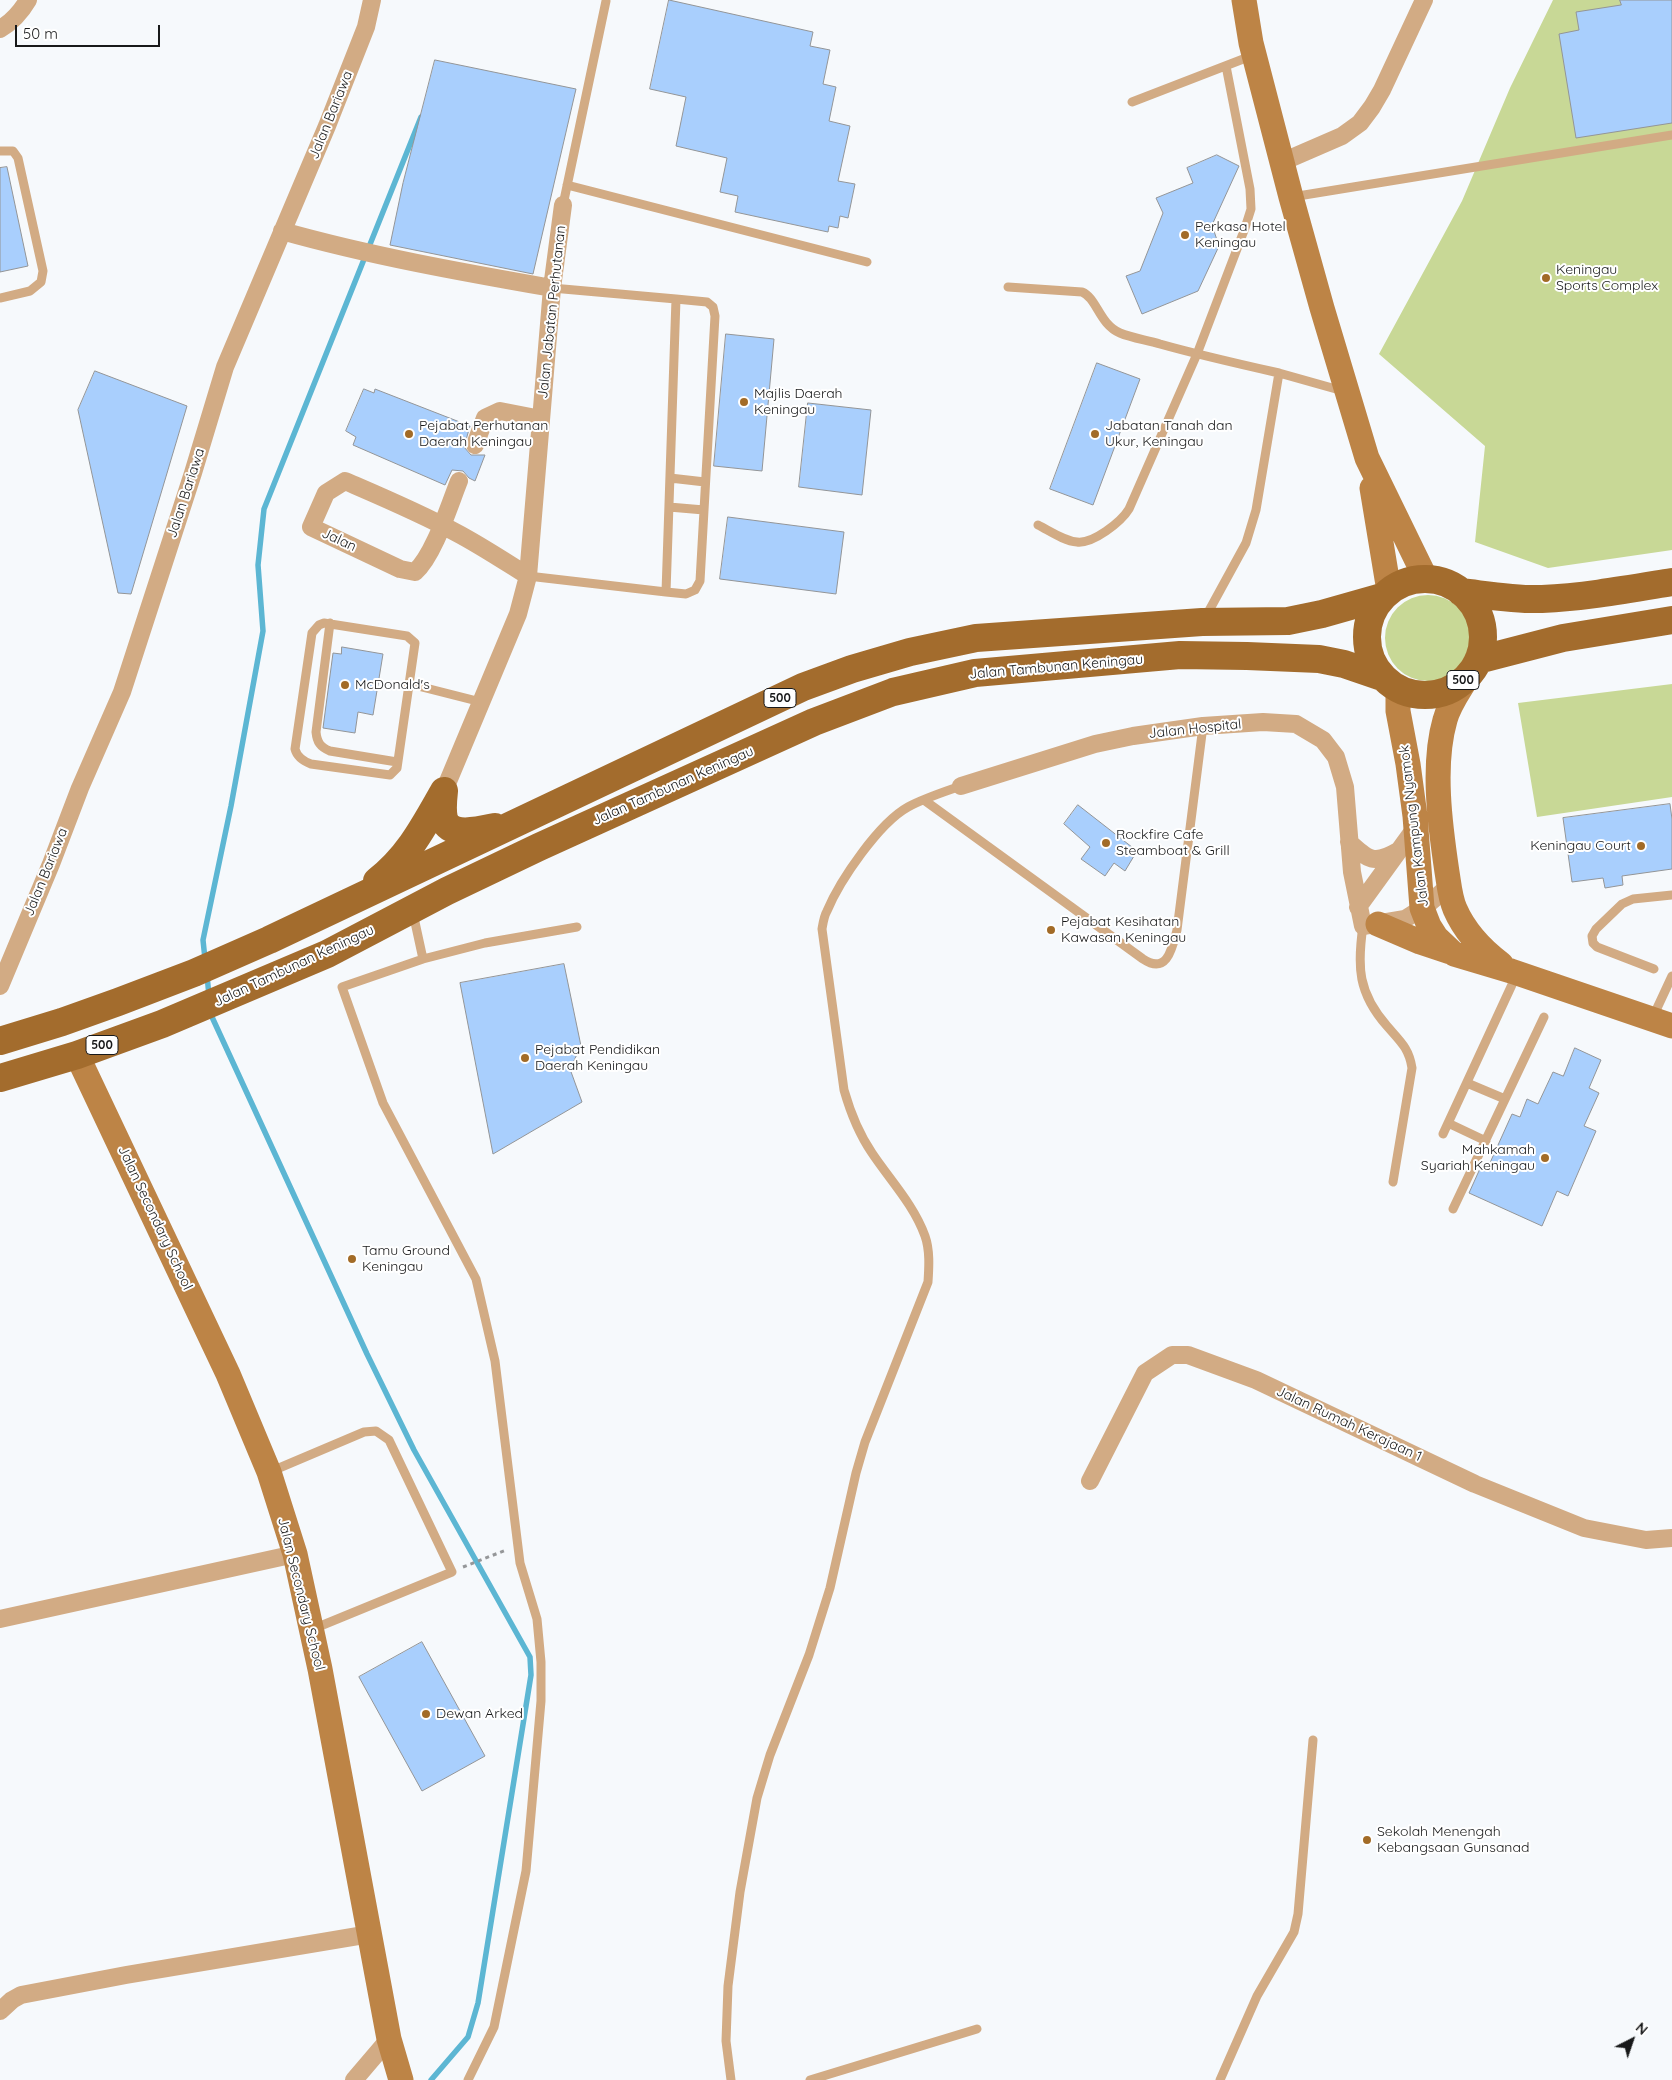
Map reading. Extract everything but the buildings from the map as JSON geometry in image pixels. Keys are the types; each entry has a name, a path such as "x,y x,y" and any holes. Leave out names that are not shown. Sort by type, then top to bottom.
{"main road":[{"name":"500","path":"0,1040 71,1019 194,973 335,911 803,687 910,652 976,638 1202,622 1288,621 1322,614 1386,594 1407,582 1426,579 1444,583 1461,592 1540,599 1587,595 1672,582"},
{"name":"500","path":"1390,683 1416,695 1436,694 1453,688 1473,668 1483,642 1481,623 1473,606 1461,592"},
{"path":"1386,594 1372,612 1367,628 1367,646 1372,662 1390,683"},
{"name":"500","path":"1473,668 1563,638 1672,620"},
{"name":"Jalan Tambunan Keningau","path":"0,1078 76,1055 202,1008 328,954 539,847 814,722 893,692 975,673 1014,668 1180,655 1319,659 1344,664 1390,683"},
{"path":"444,791 443,816 452,828 477,831 518,822"},
{"path":"335,911 383,876 403,858 421,832 444,791"}],"street":[{"path":"0,29 8,24 28,0"},
{"name":"Jalan Bariawa","path":"0,986 51,864 80,788 122,692 193,473 224,367 327,126 366,28 372,0"},
{"path":"1244,0 1254,55 1291,197 1367,458 1386,594"},
{"path":"1282,162 1342,136 1360,123 1372,107 1424,0"},
{"name":"Jalan Jabatan Perhutanan","path":"444,791 518,614 528,576 552,288 564,206"},
{"path":"282,230 379,256 552,288"},
{"path":"475,445 485,418 500,411 541,419"},
{"path":"1367,458 1426,579"},
{"name":"Jalan","path":"441,525 423,565 415,572 400,569 311,527 326,493 346,481 441,525 528,576"},
{"path":"441,525 459,481"},
{"name":"Jalan Kampung Nyamok","path":"1473,668 1449,708 1445,720 1440,748 1441,827 1449,886 1455,908 1473,940 1485,952 1514,972"},
{"name":"Jalan Kampung Nyamok","path":"1390,683 1398,711 1408,764 1416,827 1422,908 1429,926 1436,937 1454,954 1514,972 1662,1022"},
{"name":"Jalan Hospital","path":"962,786 1095,744 1133,736 1203,726 1282,722 1296,724 1322,740 1336,757 1345,787 1349,842 1358,907 1371,925"},
{"path":"1358,907 1416,827"},
{"path":"1349,842 1363,856 1371,860 1380,860 1398,850"},
{"path":"1371,925 1405,919 1449,886"},
{"path":"1371,925 1454,954"},
{"name":"Jalan Secondary School","path":"76,1055 228,1374 269,1472 294,1554 311,1630 395,2060"},
{"name":"Jalan Rumah Kerajaan 1","path":"1090,1481 1145,1373 1172,1355 1188,1355 1256,1380 1475,1484 1584,1528 1646,1540 1672,1538"},
{"path":"0,1619 294,1554"},
{"path":"0,2011 21,1995 126,1975 370,1934"},
{"path":"354,2080 395,2060"}],"lane":[{"path":"564,206 606,1"},
{"path":"1132,102 1254,55"},
{"path":"1038,525 1068,540 1085,542 1105,532 1121,519 1129,509 1197,354 1245,228 1250,209 1250,189 1226,66"},
{"path":"1291,197 1672,135"},
{"path":"0,151 13,151 18,158 43,271 41,282 30,291 0,298"},
{"path":"567,185 867,262"},
{"path":"1008,287 1082,292 1091,299 1099,315 1108,326 1120,333 1347,392"},
{"path":"528,576 686,594 695,590 700,581 715,316 713,307 707,302 552,288"},
{"path":"666,592 676,299"},
{"path":"1202,622 1246,543 1256,510 1279,374"},
{"path":"670,478 705,482"},
{"path":"669,506 704,510"},
{"path":"330,623 316,732 317,741 323,748 330,751 397,762"},
{"path":"330,623 410,637 416,647 395,771 386,776 311,764 304,761 296,753 295,749 312,633 319,625 330,623"},
{"path":"410,684 481,702"},
{"path":"924,800 1151,964 1159,964 1167,959 1173,947 1177,930 1203,726"},
{"path":"731,2080 726,2041 728,1986 740,1892 758,1798 770,1754 809,1656 830,1588 856,1473 865,1442 928,1282 929,1259 926,1238 914,1210 870,1150 850,1110 844,1090 822,929 826,912 839,886 872,840 892,819 907,807 962,786"},
{"path":"1654,969 1597,946 1593,943 1592,936 1596,929 1622,904 1633,899 1672,895"},
{"path":"412,910 423,959"},
{"path":"1371,925 1359,958 1362,981 1370,1004 1410,1054 1412,1068 1393,1182"},
{"path":"468,2080 494,2027 526,1871 541,1701 541,1662 537,1619 520,1563 495,1361 476,1279 383,1103 342,987 423,959 486,943 577,927"},
{"path":"1443,1134 1467,1083 1514,972"},
{"path":"1662,1022 1672,976"},
{"path":"1454,1209 1544,1017"},
{"path":"1467,1083 1505,1100"},
{"path":"1448,1123 1486,1141"},
{"path":"269,1472 364,1432 376,1431 389,1440 452,1572 311,1630"},
{"path":"1220,2080 1257,1996 1294,1932 1298,1914 1313,1740"},
{"path":"810,2080 820,2079 976,2028"}],"path":[{"path":"465,1566 489,1556"}],"green space":[{"name":"Keningau Sports Complex","path":"1553,0 1672,0 1672,550 1548,568 1475,542 1485,446 1379,354 1462,201 1510,88"},
{"path":"1428,595 1445,598 1459,607 1468,621 1471,638 1468,655 1459,669 1445,678 1428,681 1411,678 1397,669 1388,655 1385,638 1388,621 1397,607 1411,598"},
{"path":"1672,684 1672,797 1537,817 1518,703"}],"waterway":[{"path":"205,959 203,940 231,806 263,631 258,565 264,509 421,117"},
{"path":"207,975 209,996"},
{"path":"211,1010 212,1017 367,1354 414,1450 530,1657 531,1675 478,2003 468,2037 431,2080"}],"place":[{"name":"Perkasa Hotel Keningau","path":"1185,235"},
{"name":"Keningau Sports Complex","path":"1546,278"},
{"name":"Majlis Daerah Keningau","path":"744,402"},
{"name":"Pejabat Perhutanan Daerah Keningau","path":"409,434"},
{"name":"Jabatan Tanah dan Ukur, Keningau","path":"1095,434"},
{"name":"McDonald's","path":"345,685"},
{"name":"Rockfire Cafe Steamboat & Grill","path":"1106,843"},
{"name":"Keningau Court","path":"1641,846"},
{"name":"Pejabat Kesihatan Kawasan Keningau","path":"1051,930"},
{"name":"Pejabat Pendidikan Daerah Keningau","path":"525,1058"},
{"name":"Mahkamah Syariah Keningau","path":"1545,1158"},
{"name":"Tamu Ground Keningau","path":"352,1259"},
{"name":"Dewan Arked","path":"426,1714"},
{"name":"Sekolah Menengah Kebangsaan Gunsanad","path":"1367,1840"}]}
